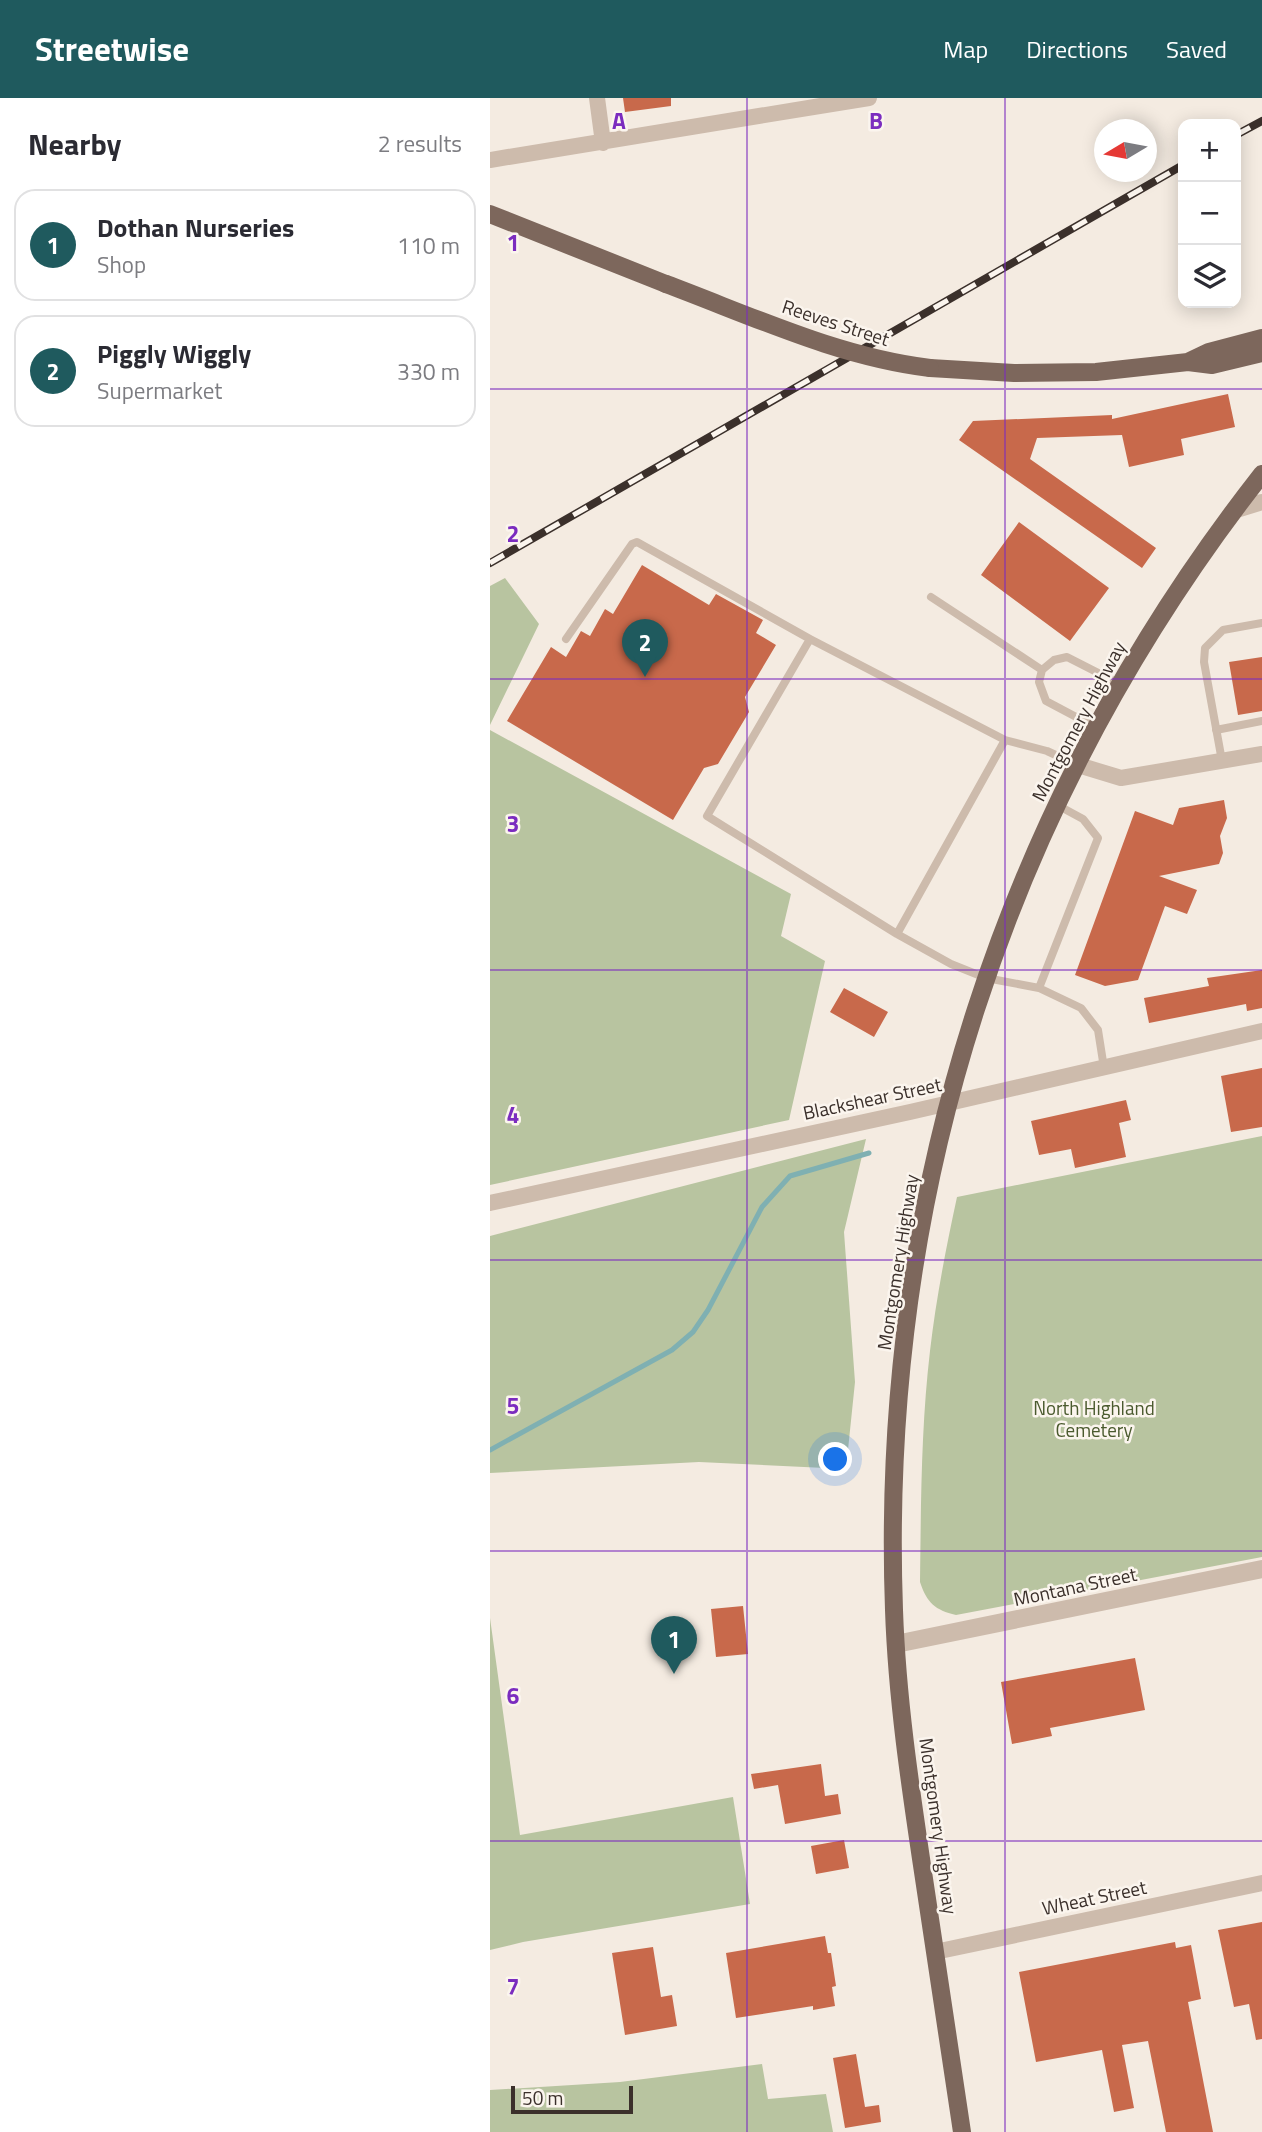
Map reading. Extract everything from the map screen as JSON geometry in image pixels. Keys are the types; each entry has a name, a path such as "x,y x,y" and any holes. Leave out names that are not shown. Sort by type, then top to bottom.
{"main road":[{"name":"Reeves Street","path":"490,215 666,284 835,347 878,360 966,372 1055,374 1188,362 1212,365 1261,350"},
{"name":"Montgomery Highway","path":"962,2132 912,1796 896,1644 893,1499 900,1381 916,1261 947,1103 986,978 1012,906 1055,804 1095,727 1175,593 1262,474"}],"street":[{"path":"597,98 603,143"},
{"path":"490,160 869,98"},
{"path":"1233,511 1262,502"},
{"path":"1075,764 1121,778 1262,754"},
{"name":"Blackshear Street","path":"490,1203 1262,1031"},
{"name":"Montana Street","path":"896,1644 1262,1569"},
{"name":"Wheat Street","path":"935,1952 1262,1882"}],"lane":[{"path":"566,639 632,544 637,542 810,639 1005,740 1047,751 1075,764"},
{"path":"931,597 1042,670"},
{"path":"1222,761 1204,662 1205,648 1223,630 1262,623"},
{"path":"810,639 707,816 897,934 951,964 986,978 1038,989 1081,1008 1098,1030 1104,1068"},
{"path":"1095,727 1046,701 1040,682 1042,670 1054,660 1067,657 1120,684"},
{"path":"1216,730 1262,722"},
{"path":"897,934 1005,740"},
{"path":"1038,989 1098,838 1083,818 1055,804"}],"green space":[{"path":"505,578 539,624 490,725 490,586"},
{"path":"490,730 791,894 781,936 825,961 789,1120 490,1185"},
{"name":"North Highland Cemetery","path":"1262,1136 1262,1557 956,1615 937,1608 929,1600 920,1582 923,1437 932,1332 957,1197"},
{"path":"866,1139 844,1232 855,1382 846,1469 699,1462 490,1473 490,1236"},
{"path":"490,1618 520,1835 733,1797 750,1904 523,1942 490,1950"},
{"path":"762,2064 768,2099 826,2094 833,2132 490,2132 490,2090 620,2082"}],"building":[{"path":"623,98 671,98 671,106 625,112"},
{"path":"1228,394 1235,427 1181,439 1184,455 1129,467 1122,435 1037,438 1030,459 1156,548 1142,568 959,440 973,421 1112,415 1112,419"},
{"path":"1019,522 1109,588 1070,641 981,575"},
{"path":"642,565 709,605 716,594 763,620 756,633 776,645 745,697 749,712 718,764 704,768 673,820 507,721 551,647 566,657 581,631 590,636 605,609 613,614"},
{"path":"1262,657 1262,711 1238,715 1229,662"},
{"path":"1224,800 1227,818 1220,836 1223,853 1219,864 1159,876 1197,890 1187,914 1165,906 1138,980 1105,986 1075,975 1135,811 1173,825 1179,808"},
{"path":"1262,970 1262,1008 1247,1011 1246,1004 1149,1023 1144,998 1209,986 1207,978"},
{"path":"844,988 888,1012 874,1037 830,1012"},
{"path":"1262,1068 1262,1127 1231,1132 1221,1076"},
{"path":"1126,1100 1131,1120 1119,1123 1126,1157 1075,1168 1071,1149 1039,1155 1031,1121"},
{"path":"743,1606 748,1654 716,1657 711,1609"},
{"path":"1135,1658 1145,1710 1050,1728 1052,1736 1012,1744 1001,1682"},
{"path":"821,1764 825,1796 838,1794 841,1814 785,1824 778,1785 754,1789 751,1774"},
{"path":"844,1840 849,1868 816,1874 811,1846"},
{"path":"1262,1922 1262,2039 1256,2040 1249,2004 1234,2007 1218,1930"},
{"path":"825,1936 828,1953 831,1953 836,1986 832,1987 835,2006 813,2010 813,2006 736,2018 726,1953"},
{"path":"1175,1942 1176,1948 1191,1945 1201,1999 1188,2002 1213,2132 1166,2132 1148,2041 1122,2045 1134,2108 1114,2112 1102,2050 1036,2062 1019,1972"},
{"path":"653,1947 661,1997 672,1995 677,2026 625,2035 612,1953"},
{"path":"856,2054 865,2107 879,2105 881,2122 845,2128 833,2058"}],"waterway":[{"path":"490,1450 672,1350 693,1332 708,1310 762,1207 790,1176 869,1153"}],"railway":[{"path":"1241,132 1262,121"},
{"path":"490,563 1178,168"}],"place":[{"name":"Piggly Wiggly","path":"645,677"},
{"name":"Dothan Nurseries","path":"674,1674"}]}
